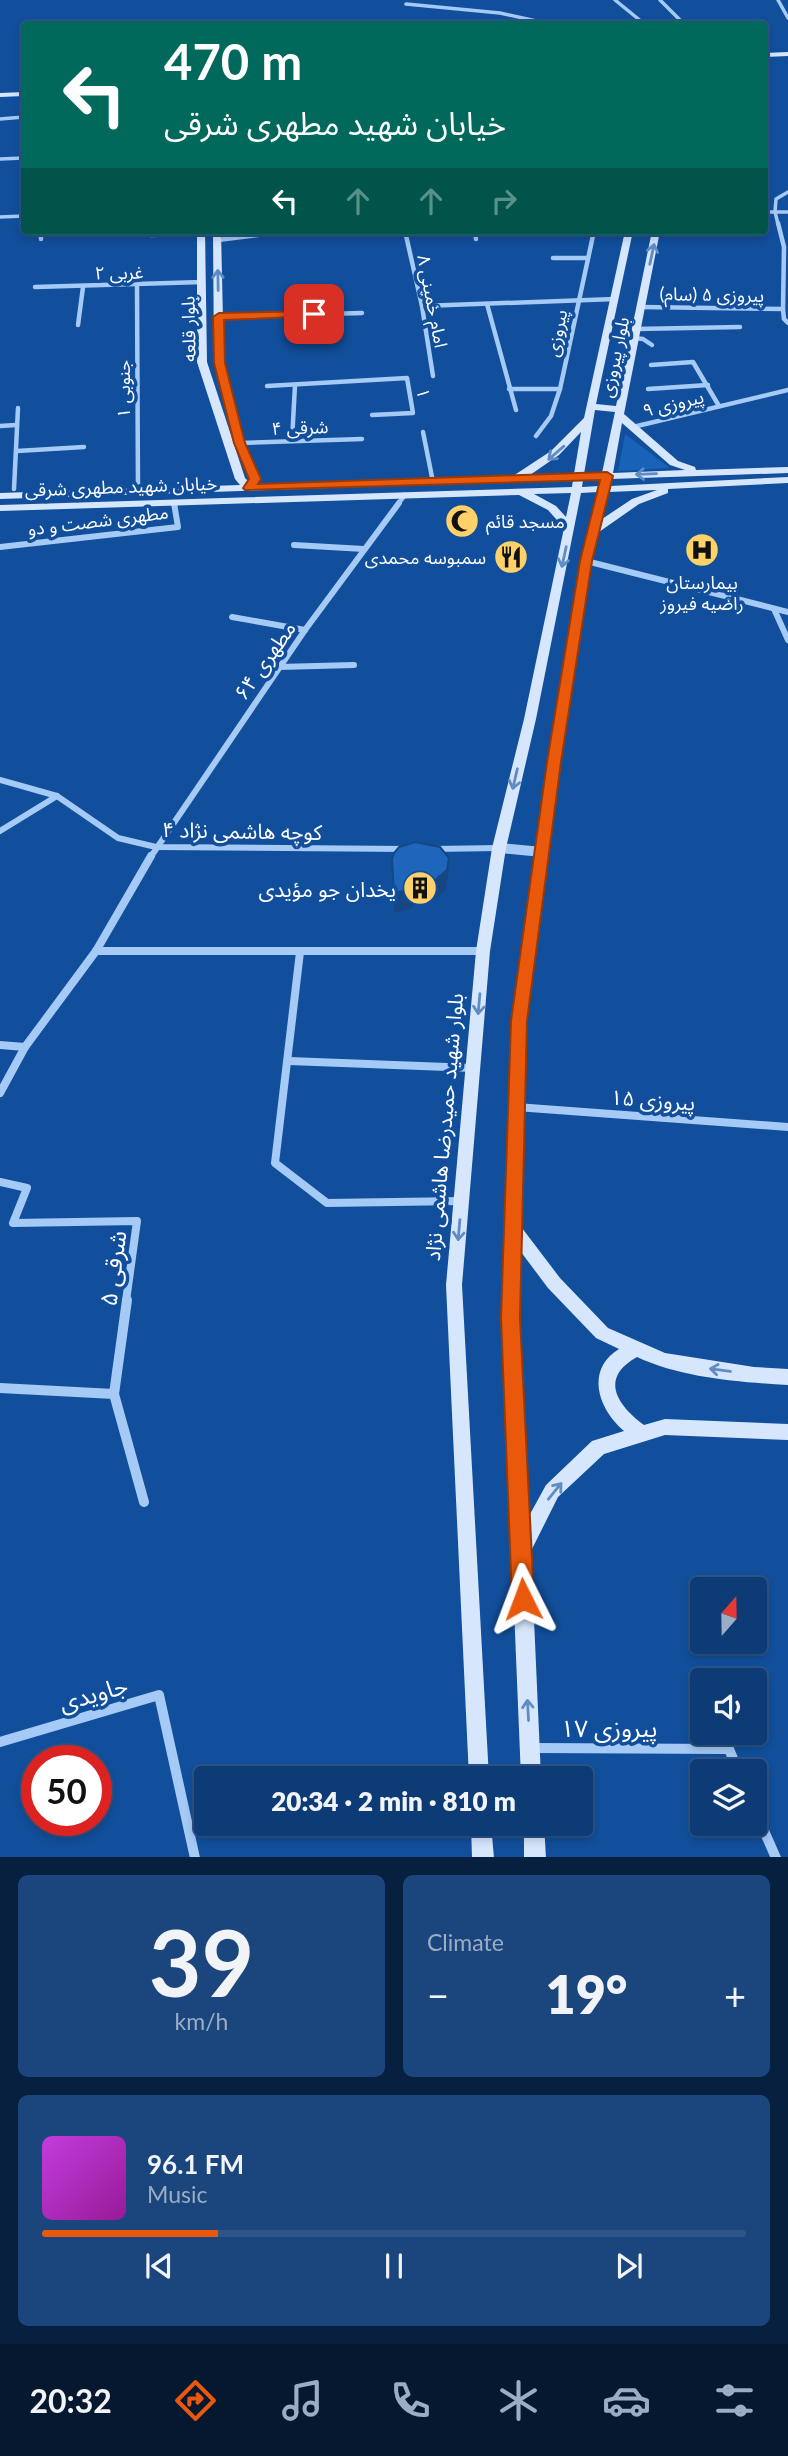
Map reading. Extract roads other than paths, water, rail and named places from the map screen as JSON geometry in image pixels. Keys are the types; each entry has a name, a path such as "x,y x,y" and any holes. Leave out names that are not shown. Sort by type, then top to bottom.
{"main road":[{"path":"768,55 788,54"},
{"path":"0,95 21,94"},
{"name":"بلوار قلعه","path":"202,235 202,362 240,479 249,488 255,479 240,443 219,363 218,235"},
{"name":"بلوار پیروزی","path":"576,484 628,235"},
{"name":"بلوار پیروزی","path":"605,482 655,235"},
{"path":"514,480 544,464 568,443 590,411 619,411 674,463 702,478"},
{"name":"خیابان شهید مطهری شرقی","path":"0,508 519,492 576,484 702,478 788,470"},
{"path":"593,531 621,510 655,492 702,478"},
{"name":"خیابان شهید مطهری شرقی","path":"702,478 788,480"},
{"name":"خیابان شهید مطهری شرقی","path":"0,496 514,480 576,484"},
{"path":"531,1766 511,1318 519,1021 586,561 605,482"},
{"name":"بلوار شهید حمیدرضا هاشمی نژاد","path":"478,1766 454,1285 483,951 499,848 530,719 570,528 576,484"},
{"path":"519,492 552,508 570,528"},
{"path":"513,1229 554,1283 602,1333 663,1361 754,1375 788,1377"},
{"path":"636,1349 614,1363 606,1389 615,1415 640,1433"},
{"path":"521,1550 552,1491 598,1447 665,1427 788,1432"},
{"path":"482,1836 483,1857"},
{"path":"534,1836 535,1857"}],"street":[{"path":"615,0 641,21"},
{"path":"660,0 681,21"},
{"path":"778,0 788,19"},
{"path":"406,4 500,13 536,21"},
{"path":"0,119 21,117"},
{"path":"0,159 21,158"},
{"path":"768,198 776,199 788,192"},
{"path":"776,199 775,212 784,247 786,274 783,309 788,323"},
{"path":"768,212 788,212"},
{"path":"0,217 21,216"},
{"name":"امام خمینی ۸","path":"406,235 422,306 433,376"},
{"name":"پیروزی","path":"536,436 551,416 560,389 593,235"},
{"path":"553,258 588,258"},
{"name":"۲ غربی","path":"35,287 203,282"},
{"name":"۱ جنوبی","path":"137,286 138,491"},
{"path":"78,325 83,287"},
{"path":"422,306 615,299"},
{"path":"487,304 516,410"},
{"name":"پیروزی ۵ (سام)","path":"640,307 783,309"},
{"path":"219,317 362,313"},
{"path":"635,334 740,327"},
{"path":"635,334 652,345"},
{"path":"651,365 694,362 719,406"},
{"name":"۱","path":"295,385 407,379 413,412 372,415"},
{"path":"267,386 295,385 292,441"},
{"path":"648,389 708,385"},
{"path":"509,389 560,389"},
{"name":"پیروزی ۹","path":"633,427 788,390"},
{"path":"14,489 18,408"},
{"path":"0,426 16,425"},
{"path":"423,432 433,482"},
{"name":"شرقی ۴","path":"240,443 362,439"},
{"path":"17,452 84,447"},
{"name":"مطهری ۶۴","path":"0,1093 25,1047 96,951 156,847 305,630 405,495"},
{"name":"مطهری شصت و دو","path":"0,547 178,527 174,502"},
{"path":"294,545 364,549"},
{"path":"586,561 788,612"},
{"path":"774,609 788,640"},
{"path":"232,617 305,630"},
{"path":"279,667 354,665"},
{"name":"کوچه هاشمی نژاد ۴","path":"0,780 57,796 118,838 156,847 499,848"},
{"path":"0,831 57,796"},
{"path":"499,848 542,852"},
{"path":"96,951 483,951"},
{"path":"300,952 275,1163 327,1203 461,1201"},
{"path":"0,1045 25,1047"},
{"path":"289,1061 473,1068"},
{"name":"پیروزی ۱۵","path":"516,1107 788,1127"},
{"name":"۵ شرقی","path":"0,1182 27,1188 13,1223 137,1221 114,1394"},
{"path":"0,1388 114,1394 144,1502"},
{"name":"جاویدی","path":"0,1742 159,1695 195,1857"},
{"name":"پیروزی ۱۷","path":"530,1748 729,1749 733,1759"},
{"path":"767,1836 776,1857"}],"place":[{"name":"مسجد قائم","path":"462,521"},
{"name":"بیمارستان راضیه فیروز","path":"702,550"},
{"name":"سمبوسه محمدی","path":"511,557"},
{"name":"یخدان جو مؤیدی","path":"420,888"}]}
